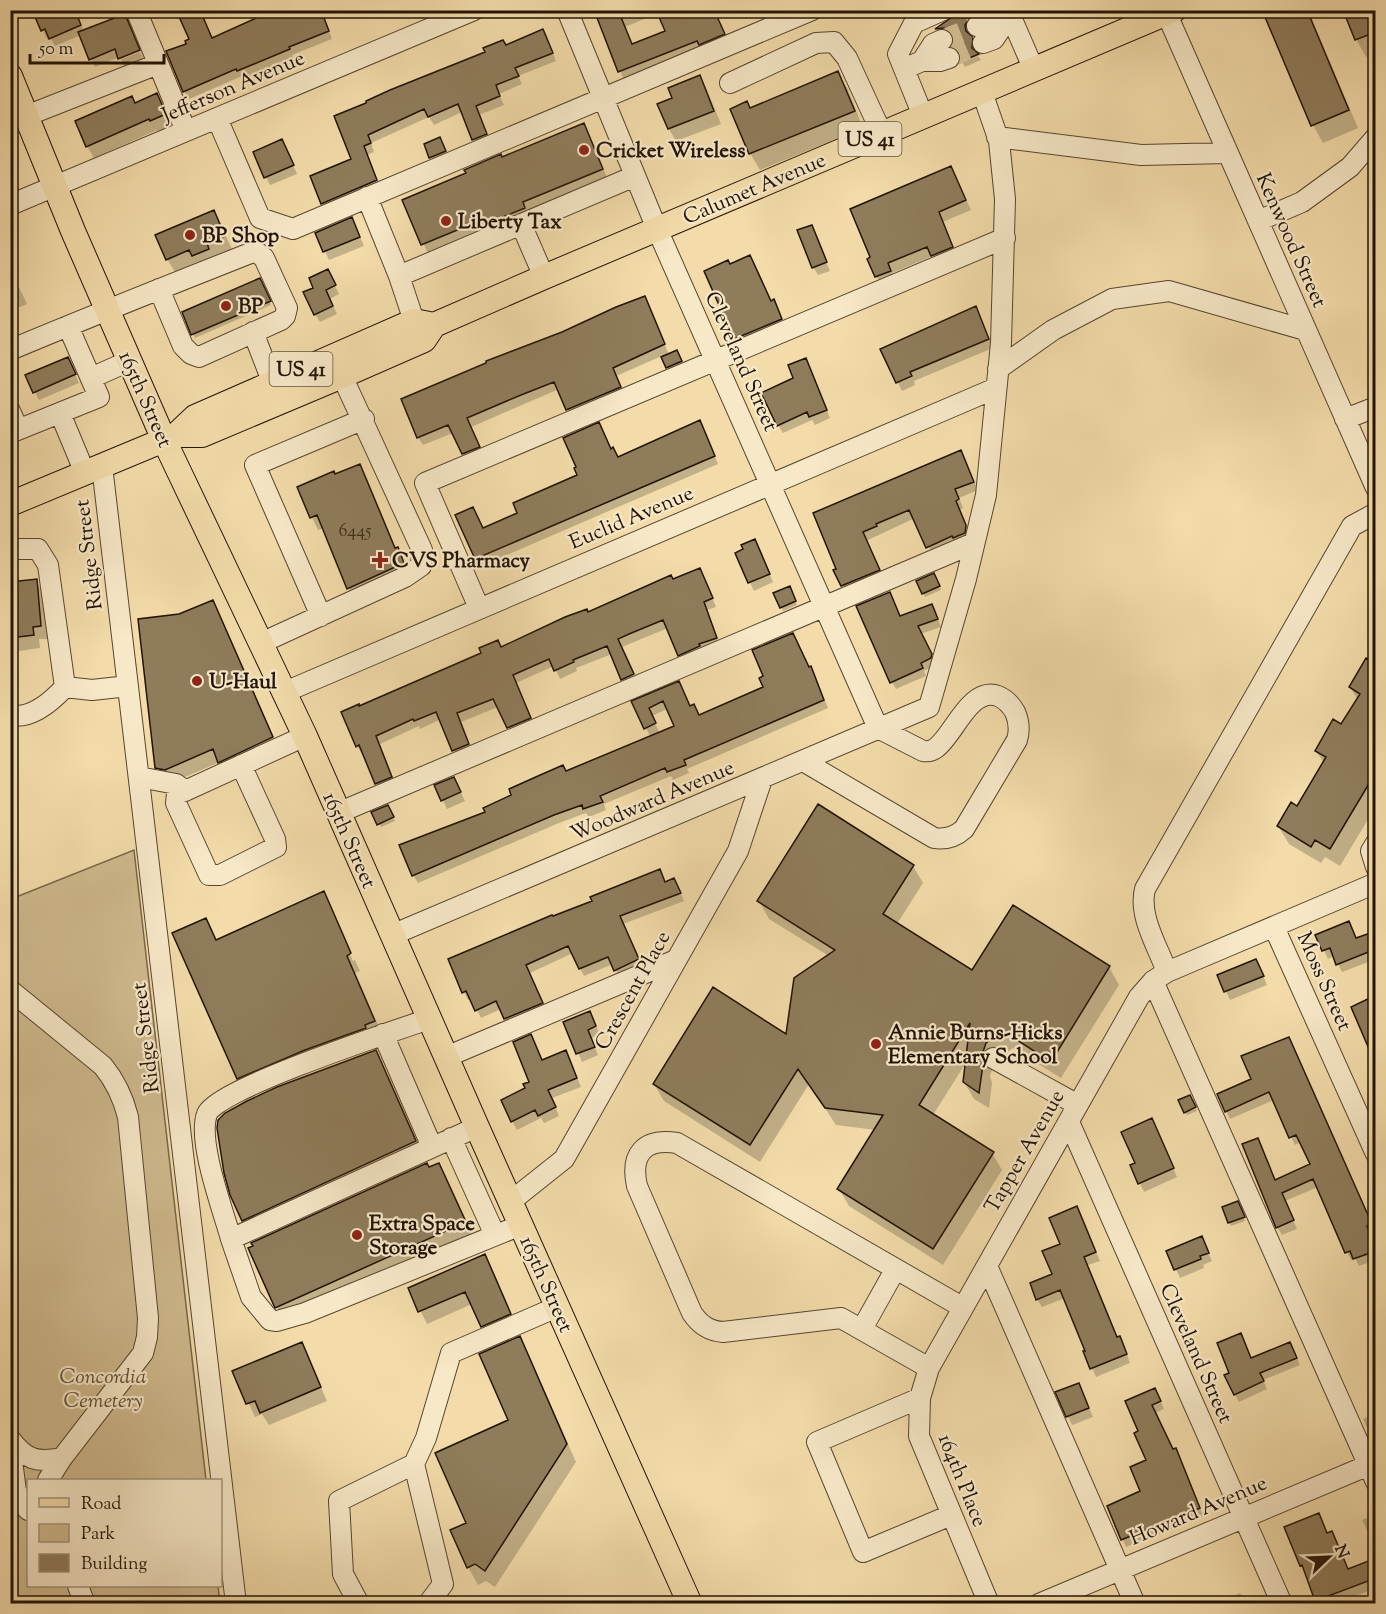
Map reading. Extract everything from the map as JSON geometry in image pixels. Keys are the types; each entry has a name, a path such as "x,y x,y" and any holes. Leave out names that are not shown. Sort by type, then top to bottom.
{"main road":[{"name":"Calumet Avenue","path":"10,504 170,437 195,417 273,381 544,277 1168,12"},
{"name":"165th Street","path":"10,76 106,310 129,361 170,437 261,643 305,736 690,1604"},
{"name":"Calumet Avenue","path":"170,437 202,435 424,340 424,323"}],"street":[{"name":"Jefferson Avenue","path":"10,205 474,10"},
{"name":"Cleveland Street","path":"567,10 657,229 878,728"},
{"path":"217,118 260,218 293,229 812,10"},
{"path":"923,117 913,65 898,54 914,23 943,10"},
{"path":"137,11 186,131"},
{"name":"Kenwood Street","path":"1168,12 1376,488"},
{"path":"980,34 987,21 1008,20 1034,70"},
{"path":"730,83 816,43 834,42 847,58 882,134"},
{"path":"913,65 933,44 946,49"},
{"path":"26,116 158,64"},
{"path":"338,813 975,543 986,495 997,378 1005,238 1005,199 997,136 982,92"},
{"path":"997,136 1141,155 1228,153"},
{"path":"1258,221 1302,202 1350,167 1376,137"},
{"path":"399,276 635,176"},
{"path":"367,197 399,276 424,323"},
{"path":"521,224 544,277"},
{"path":"479,608 425,483 1005,238"},
{"path":"10,350 106,310 159,289 253,252 264,258 287,308 281,320 199,357 191,354 183,346 159,289"},
{"name":"Euclid Avenue","path":"285,692 770,483 997,378 1053,330 1112,299 1169,291 1305,330"},
{"path":"10,411 14,431 99,397 68,326"},
{"path":"253,332 273,381"},
{"path":"91,378 129,361"},
{"path":"261,643 405,577 421,566 422,550 364,419 342,376"},
{"path":"1345,420 1376,407"},
{"name":"Ridge Street","path":"60,413 94,470 128,686 221,1479"},
{"path":"321,616 255,465 364,419"},
{"path":"1373,1470 1160,976 1142,900 1145,889 1352,526 1376,513"},
{"name":"Woodward Avenue","path":"392,935 929,707 975,543"},
{"path":"10,549 38,549 48,565 65,687"},
{"path":"65,687 92,690 128,686"},
{"path":"10,715 19,717 50,703 65,687"},
{"path":"802,761 934,838 941,839 957,835 964,829 1019,733 1013,708 1001,697 993,695 985,696 970,704 939,746 929,752 923,752 878,728"},
{"path":"241,765 275,840 276,847 220,875 209,875 176,803 177,795 241,765 305,736"},
{"path":"139,777 177,784 185,791"},
{"name":"Crescent Place","path":"510,1202 564,1159 738,851 762,779"},
{"path":"1376,843 1371,851 1376,867"},
{"name":"Tapper Avenue","path":"962,1307 1139,997 1160,976 1376,883"},
{"name":"Moss Street","path":"1274,927 1376,1154"},
{"path":"446,1057 676,960"},
{"path":"10,990 103,1066 114,1080 123,1098 128,1117 148,1318 143,1353 62,1458 49,1479"},
{"path":"429,1019 383,1034 248,1087 207,1112 205,1128 210,1167 251,1296 270,1320 278,1321 521,1225"},
{"path":"383,1034 432,1147"},
{"path":"993,1058 1073,1113"},
{"name":"Cleveland Street","path":"1073,1113 1282,1604"},
{"path":"231,1239 477,1128"},
{"path":"452,1138 495,1235"},
{"path":"929,1368 841,1318 833,1317 723,1332 705,1327 692,1313 637,1186 634,1166 637,1157 650,1145 677,1143 962,1307"},
{"path":"987,1266 1135,1604"},
{"path":"862,1329 895,1270"},
{"path":"428,1604 442,1584 414,1464 426,1438 451,1353 557,1307"},
{"name":"164th Place","path":"962,1307 929,1368 920,1398 919,1436 989,1604"},
{"path":"920,1398 817,1442 863,1552 951,1515"},
{"path":"10,1439 28,1456 38,1461 62,1458"},
{"path":"10,1446 13,1492 27,1509"},
{"path":"359,1604 343,1574 339,1501 414,1464"},
{"name":"Howard Avenue","path":"1039,1604 1244,1517 1373,1470"},
{"name":"Ridge Street","path":"222,1485 236,1604"},
{"path":"78,1587 85,1604"}],"green space":[{"name":"Concordia Cemetery","path":"134,850 206,1479 27,1479 27,1587 218,1587 220,1603 11,1604 11,899"}],"building":[{"path":"32,10 75,10 81,25 49,39 45,29 41,31"},
{"path":"176,10 200,10 212,38 274,10 321,10 329,31 183,92 166,51 186,44 185,41 189,39"},
{"path":"594,10 618,10 632,44 665,31 656,10 714,10 725,34 699,45 697,41 618,72"},
{"path":"1262,10 1307,10 1349,110 1311,126"},
{"path":"1343,10 1376,10 1376,32 1355,40"},
{"path":"955,11 964,11 971,16 965,25 966,31 973,37 972,48 979,54 960,62 960,54 952,46 953,35 944,28 935,29 952,17"},
{"path":"125,14 140,50 118,59 115,49 89,60 78,32"},
{"path":"543,29 553,53 515,68 519,76 496,85 500,96 476,106 487,134 472,140 458,104 428,117 424,109 368,135 371,143 364,146 377,180 321,204 310,176 351,159 334,116 390,90 485,52 483,48 503,40 506,45"},
{"path":"838,71 855,111 749,154 730,109 747,101 750,108"},
{"path":"700,75 714,111 668,129 657,104 672,98 668,88"},
{"path":"157,93 166,114 150,121 149,119 86,147 75,121 132,96 135,103"},
{"path":"584,123 603,169 523,202 525,208 486,224 484,219 421,245 402,200 466,173 464,170 501,154 502,157"},
{"path":"440,137 446,151 429,158 424,144"},
{"path":"282,139 294,165 264,178 253,152"},
{"path":"951,166 966,200 939,212 953,247 931,256 927,247 888,263 891,271 875,277 867,259 870,257 850,209"},
{"name":"BP Shop","path":"214,210 225,236 207,243 209,249 192,256 189,250 166,260 155,235"},
{"path":"352,217 360,237 323,252 315,233"},
{"path":"812,225 827,262 812,268 797,230"},
{"path":"750,255 782,319 734,339 704,271 728,260 730,264"},
{"path":"328,269 336,285 326,290 333,306 314,315 303,292 313,288 309,278"},
{"name":"BP","path":"260,278 271,301 191,335 182,312"},
{"path":"645,296 665,344 613,368 621,387 566,410 554,382 521,395 467,418 480,447 462,454 448,425 417,438 401,399 486,363 486,361 562,332"},
{"path":"976,306 989,339 910,372 912,376 896,383 880,349"},
{"path":"677,350 682,361 666,368 661,357"},
{"path":"68,357 76,374 33,393 25,375"},
{"path":"806,358 827,410 809,417 807,412 777,426 761,393 793,378 788,365"},
{"path":"700,420 715,456 475,559 455,515 473,507 483,528 517,513 513,503 577,475 574,468 576,467 563,438 599,422 611,449 613,447 618,457"},
{"path":"961,450 974,482 955,489 959,499 956,501 966,525 965,533 953,538 952,536 926,548 909,510 876,524 877,526 863,532 880,570 841,586 813,513"},
{"name":"CVS Pharmacy","path":"360,464 395,548 398,547 404,563 347,589 317,515 310,518 297,487 334,471 335,474"},
{"path":"755,539 770,574 748,583 735,553 743,549 741,545"},
{"path":"700,568 713,598 704,602 717,638 699,644 700,646 678,656 663,620 629,634 618,639 634,674 621,680 607,646 573,660 574,662 554,671 549,659 513,675 531,718 507,728 493,699 457,713 469,744 452,751 436,712 414,721 413,719 376,736 392,777 375,784 359,745 356,747 341,712 481,653 479,648 498,640 501,647 565,617 587,609 588,612 671,575 673,579"},
{"path":"934,573 940,586 922,594 916,581"},
{"path":"37,579 41,626 33,627 34,635 10,638 10,582"},
{"path":"790,586 796,601 780,608 773,593"},
{"path":"890,592 900,616 932,604 938,619 918,626 932,654 931,658 921,663 923,668 890,683 856,606"},
{"name":"U-Haul","path":"213,600 273,737 218,763 213,749 165,770 155,768 138,619 179,614"},
{"path":"793,633 809,667 811,666 824,700 684,760 686,765 667,772 665,768 600,796 603,802 583,809 582,805 554,815 412,876 399,845 485,812 483,808 511,795 509,789 563,765 566,771 674,726 663,701 649,708 656,723 644,729 631,701 679,681 690,706 694,704 699,715 763,687 759,678 763,676 752,650"},
{"path":"1366,658 1376,664 1376,772 1330,849 1315,840 1311,847 1277,826 1291,802 1297,806 1326,757 1315,751 1333,719 1341,724 1360,694 1349,687"},
{"path":"454,777 461,792 441,801 434,785"},
{"path":"818,804 914,865 883,914 972,970 1013,905 1110,966 1051,1062 1003,1031 986,1043 981,1058 983,1064 979,1093 963,1082 970,1023 919,1105 994,1152 933,1249 837,1189 883,1115 825,1108 798,1069 750,1145 653,1084 713,987 786,1034 794,978 835,950 757,901"},
{"path":"388,805 394,817 377,825 371,812"},
{"path":"660,869 665,882 674,878 681,893 620,916 639,959 614,971 608,957 579,969 568,946 526,965 543,1003 504,1019 496,1001 475,1011 466,991 462,993 448,959 552,915 592,901 590,897"},
{"path":"324,891 351,953 347,956 375,1021 365,1025 366,1028 305,1050 237,1079 172,933 206,918 216,940"},
{"path":"1349,921 1356,938 1376,931 1376,949 1336,965 1330,948 1322,951 1315,935"},
{"path":"1256,959 1264,976 1224,992 1217,975"},
{"path":"1376,995 1376,1063 1375,1063 1351,1007"},
{"path":"590,1011 596,1026 588,1030 595,1047 576,1054 563,1022"},
{"path":"531,1034 542,1060 566,1050 577,1078 548,1090 556,1107 538,1116 535,1110 511,1122 501,1100 525,1088 523,1084 529,1082 513,1042"},
{"path":"1289,1037 1372,1224 1367,1226 1376,1251 1353,1259 1350,1251 1345,1253 1313,1179 1282,1193 1294,1220 1276,1228 1242,1144 1258,1138 1275,1180 1310,1164 1296,1135 1289,1138 1269,1092 1225,1112 1217,1094 1251,1079 1241,1056"},
{"path":"376,1050 416,1141 242,1221 230,1195 224,1173 217,1128 218,1120 225,1113 277,1087"},
{"path":"1190,1095 1196,1107 1184,1113 1178,1100"},
{"path":"1152,1118 1174,1168 1138,1184 1130,1165 1135,1163 1121,1132"},
{"name":"Extra Space Storage","path":"427,1163 429,1167 439,1163 466,1222 275,1308 248,1248 253,1246 251,1243"},
{"path":"1238,1201 1245,1217 1228,1223 1222,1207"},
{"path":"1077,1206 1096,1252 1084,1257 1117,1337 1120,1336 1127,1354 1090,1369 1060,1290 1036,1300 1030,1283 1052,1274 1042,1251 1060,1244 1049,1218"},
{"path":"1202,1236 1209,1253 1200,1256 1201,1259 1174,1270 1166,1251"},
{"path":"485,1254 511,1314 481,1327 465,1292 418,1312 408,1288"},
{"path":"1241,1333 1251,1358 1290,1342 1297,1358 1260,1373 1264,1381 1234,1395 1224,1375 1229,1373 1217,1343"},
{"path":"520,1336 567,1444 485,1571 475,1564 467,1568 450,1530 466,1523 435,1453 508,1420 479,1354"},
{"path":"302,1342 321,1387 260,1413 255,1401 246,1404 232,1371"},
{"path":"1079,1383 1089,1408 1066,1417 1055,1392"},
{"path":"1155,1388 1161,1401 1152,1405 1173,1449 1176,1448 1200,1508 1121,1540 1107,1506 1140,1491 1130,1467 1146,1460 1134,1433 1138,1431 1125,1401"},
{"path":"1319,1513 1327,1533 1332,1531 1348,1569 1376,1558 1376,1578 1315,1601 1302,1565 1300,1566 1284,1527"}],"tunnel":[{"path":"942,40 977,26"},
{"path":"949,58 983,43"}],"place":[{"name":"Cricket Wireless","path":"584,150"},
{"name":"Liberty Tax","path":"446,221"},
{"name":"BP Shop","path":"190,235"},
{"name":"BP","path":"226,306"},
{"name":"CVS Pharmacy","path":"380,560"},
{"name":"U-Haul","path":"197,681"},
{"name":"Annie Burns-Hicks Elementary School","path":"876,1044"},
{"name":"Extra Space Storage","path":"357,1235"}]}
